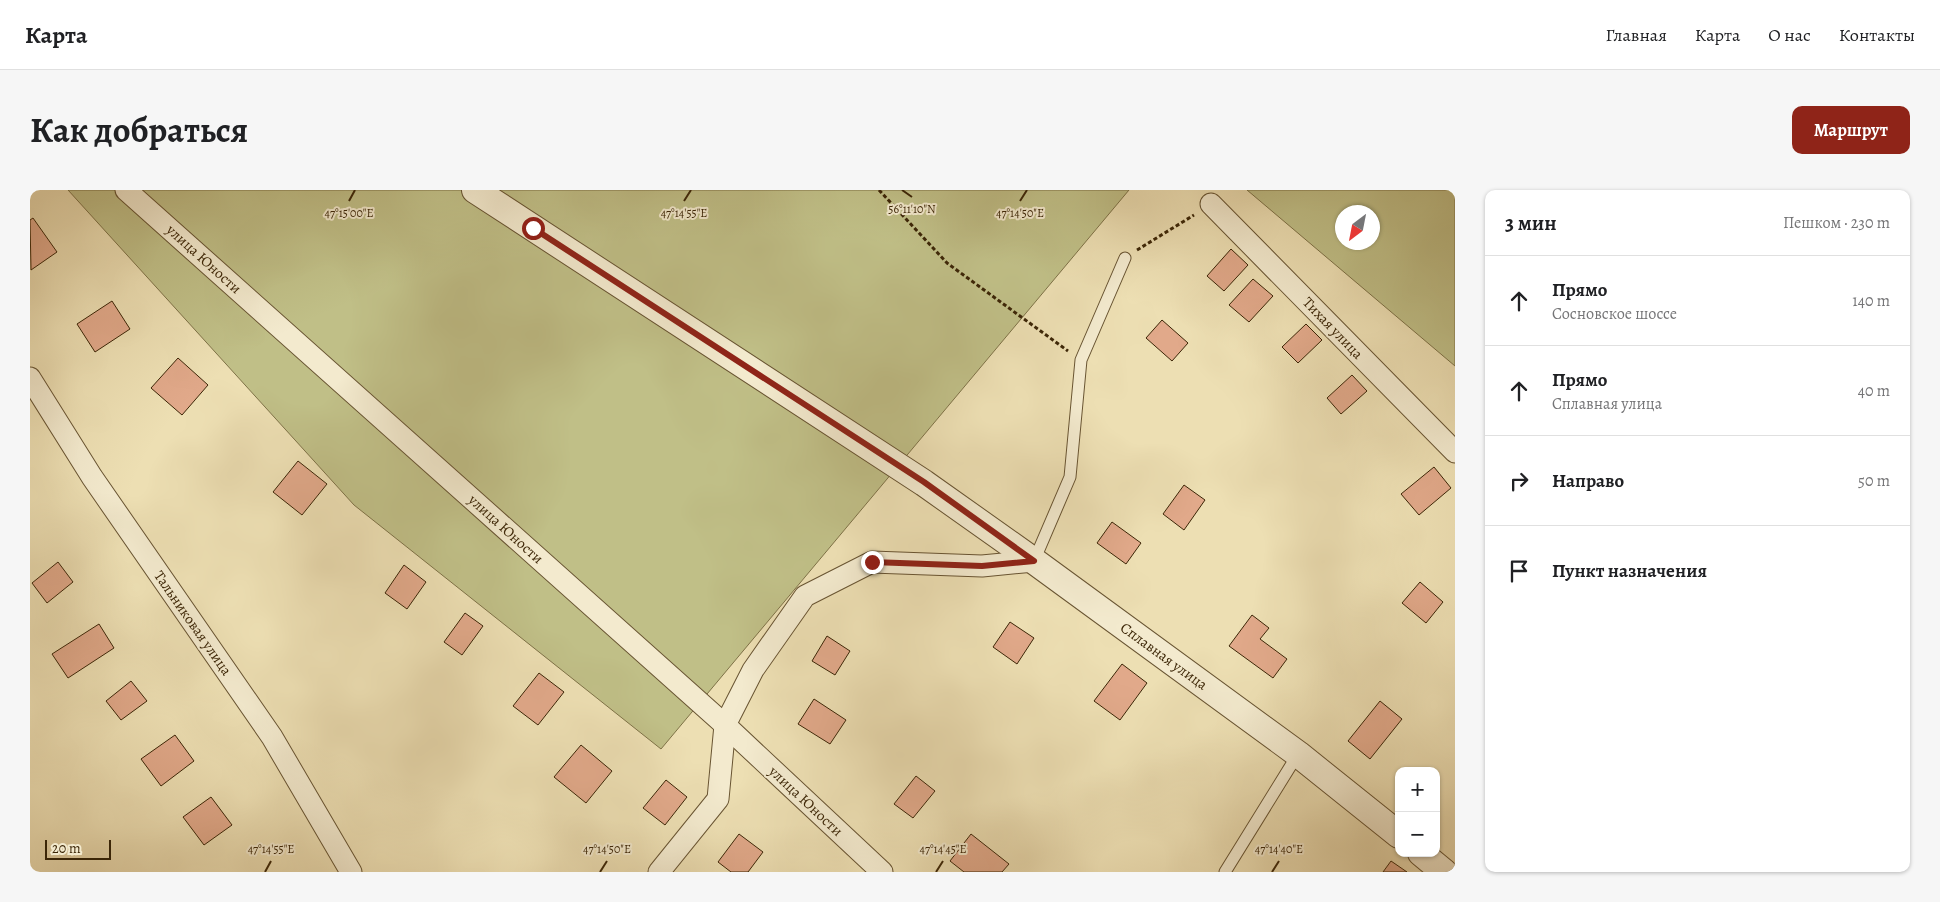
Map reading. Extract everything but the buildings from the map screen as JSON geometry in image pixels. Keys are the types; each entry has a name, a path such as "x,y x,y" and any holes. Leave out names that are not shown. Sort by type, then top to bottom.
{"street":[{"name":"улица Юности","path":"126,190 725,725 882,872"},
{"name":"Сплавная улица","path":"475,190 924,482 1298,754 1395,832"},
{"name":"Тихая улица","path":"1212,204 1455,452"},
{"name":"Тальниковая улица","path":"30,378 92,476 272,736 351,872"},
{"path":"660,872 718,798 725,725 753,670 805,596 872,562 982,566 1034,561"},
{"path":"1426,857 1444,872"}],"lane":[{"path":"1034,561 1070,477 1081,360 1125,258"},
{"path":"1225,872 1298,754"}],"path":[{"path":"879,190 947,263 1081,360"},
{"path":"1125,258 1212,204"}],"shaded area":[{"path":"68,190 1129,190 661,749 354,505"},
{"path":"1247,190 1455,190 1455,366"}],"route":[{"path":"533,228 924,482 1034,561 982,566 872,562"}]}
